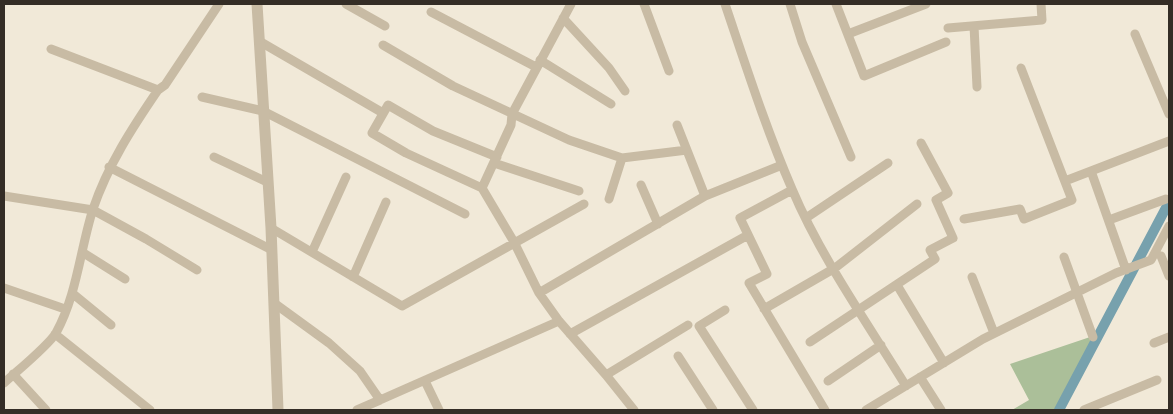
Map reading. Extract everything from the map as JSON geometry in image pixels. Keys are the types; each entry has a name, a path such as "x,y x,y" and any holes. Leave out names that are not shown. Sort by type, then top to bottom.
{"street":[{"path":"4,383 55,334 72,293 93,210 109,166 126,136 158,90 164,85 219,4"},
{"path":"257,4 271,228 276,409"},
{"path":"346,4 384,26"},
{"path":"482,188 511,125 512,114 571,4"},
{"path":"644,4 669,70"},
{"path":"726,4 763,115 792,190 835,268 906,386"},
{"path":"790,4 802,42 851,157"},
{"path":"836,4 864,76 946,42"},
{"path":"848,34 926,4"},
{"path":"948,28 1042,20 1041,4"},
{"path":"431,12 538,64 610,104"},
{"path":"563,18 609,68 625,91"},
{"path":"974,26 977,87"},
{"path":"1135,34 1169,114"},
{"path":"259,41 384,113"},
{"path":"383,45 453,86 569,140 622,158 687,150"},
{"path":"51,49 158,90"},
{"path":"964,219 1020,209 1024,219 1072,200 1021,68"},
{"path":"202,97 263,111 465,214"},
{"path":"579,191 495,160 433,132 388,105 372,133 406,153 482,188 514,242 539,293 559,321 631,407 621,410"},
{"path":"677,125 705,196"},
{"path":"1065,181 1169,141"},
{"path":"810,342 935,259 930,250 953,238 936,200 948,193 921,143"},
{"path":"214,157 267,182"},
{"path":"609,199 622,158"},
{"path":"806,218 888,163"},
{"path":"539,293 705,196 782,165"},
{"path":"109,166 272,250"},
{"path":"1090,171 1126,270"},
{"path":"312,252 346,177"},
{"path":"641,185 658,224"},
{"path":"792,190 740,218 767,274 749,283 825,410"},
{"path":"4,196 93,210 197,270"},
{"path":"1109,220 1166,199"},
{"path":"353,277 386,202"},
{"path":"271,228 402,306 584,204"},
{"path":"764,310 835,268 917,204"},
{"path":"1150,260 1169,226"},
{"path":"570,334 748,235"},
{"path":"82,252 124,280"},
{"path":"866,410 994,333 1126,270 1165,254 1169,276"},
{"path":"1064,257 1092,337"},
{"path":"972,277 994,333"},
{"path":"896,285 944,362"},
{"path":"4,288 65,310"},
{"path":"72,293 111,325"},
{"path":"274,302 328,343 360,371 380,400"},
{"path":"725,310 699,326 753,410"},
{"path":"357,410 559,321"},
{"path":"606,375 688,325"},
{"path":"55,334 150,410"},
{"path":"1154,343 1169,337"},
{"path":"828,381 881,344"},
{"path":"678,356 713,410"},
{"path":"13,374 46,410"},
{"path":"920,377 941,410"},
{"path":"1084,410 1157,380"},
{"path":"426,381 439,410"}],"green space":[{"path":"1099,334 1059,410 1012,410 1029,400 1010,364"}],"waterway":[{"path":"1059,410 1169,202"}]}
